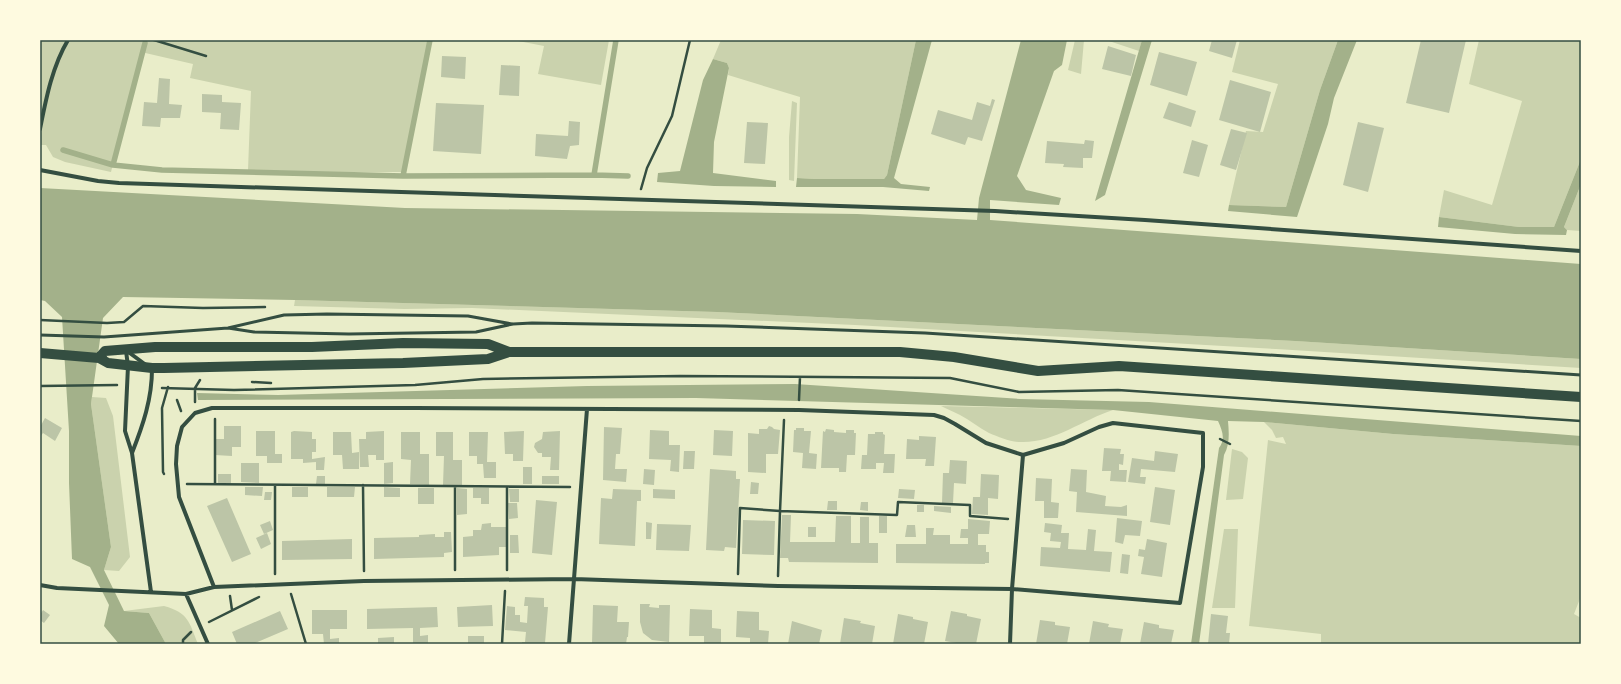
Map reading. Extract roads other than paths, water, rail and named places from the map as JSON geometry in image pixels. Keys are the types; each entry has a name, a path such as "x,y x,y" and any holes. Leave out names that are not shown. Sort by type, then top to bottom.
{"main road":[{"path":"99,358 105,351 155,347 312,347 402,343 488,344 509,352"},
{"path":"40,353 99,358 108,363 152,368 449,361 488,359 509,352 900,352 954,357 1038,371 1119,366 1581,396"}],"street":[{"path":"40,129 51,81 68,40"},
{"path":"40,170 98,181 119,183 995,211 1581,251"},
{"path":"126,350 128,366 125,431 132,453 151,592"},
{"path":"126,350 152,368 152,388 142,429 132,453"},
{"path":"40,585 57,588 186,594 214,587 364,582 574,579 778,586 1012,589 1180,603 1203,467 1202,433 1113,423 1099,427 1064,443 1023,455 986,443 944,418 934,415 799,410 215,408 199,412 191,417 182,427 176,456 179,497 214,587"},
{"path":"569,644 587,409"},
{"path":"1010,644 1012,589 1023,455"},
{"path":"186,594 208,644"}],"lane":[{"path":"40,335 104,337 228,328 284,315 327,314 468,316 513,324"},
{"path":"228,328 254,332 349,334 476,332 513,324 532,323 726,326 926,333 1581,375"}],"waterway":[{"path":"113,165 162,170 403,176 430,40"},
{"path":"616,40 594,175 628,176"},
{"path":"63,150 113,165 145,43"},
{"path":"403,176 594,175"}]}
